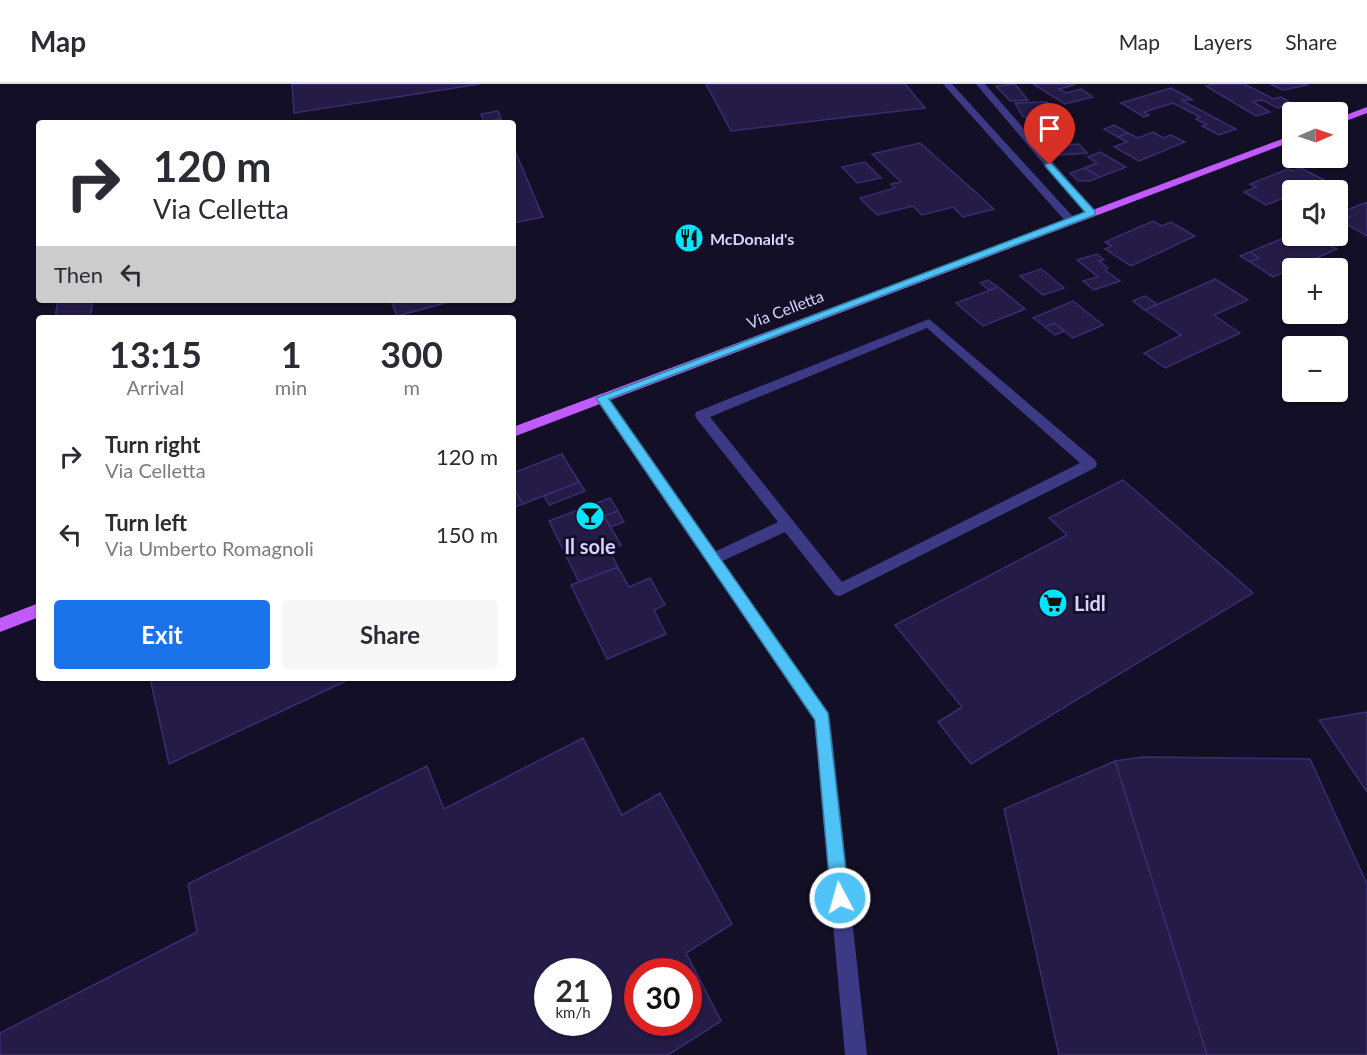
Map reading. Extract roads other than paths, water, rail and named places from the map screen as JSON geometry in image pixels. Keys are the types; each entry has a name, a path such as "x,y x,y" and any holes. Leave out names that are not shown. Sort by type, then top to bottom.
{"main road":[{"path":"1348,117 1367,110"},
{"name":"Via Celletta","path":"516,431 1282,142"},
{"path":"0,625 36,611"}],"street":[{"path":"947,84 1071,221"},
{"path":"980,84 1091,213"},
{"path":"929,323 1089,464 840,590 788,524 701,416 929,323"},
{"path":"602,398 822,718 856,1055"},
{"path":"713,559 788,524"}],"place":[{"name":"McDonald's","path":"689,238"},
{"name":"Il sole","path":"590,516"},
{"name":"Lidl","path":"1053,603"}]}
